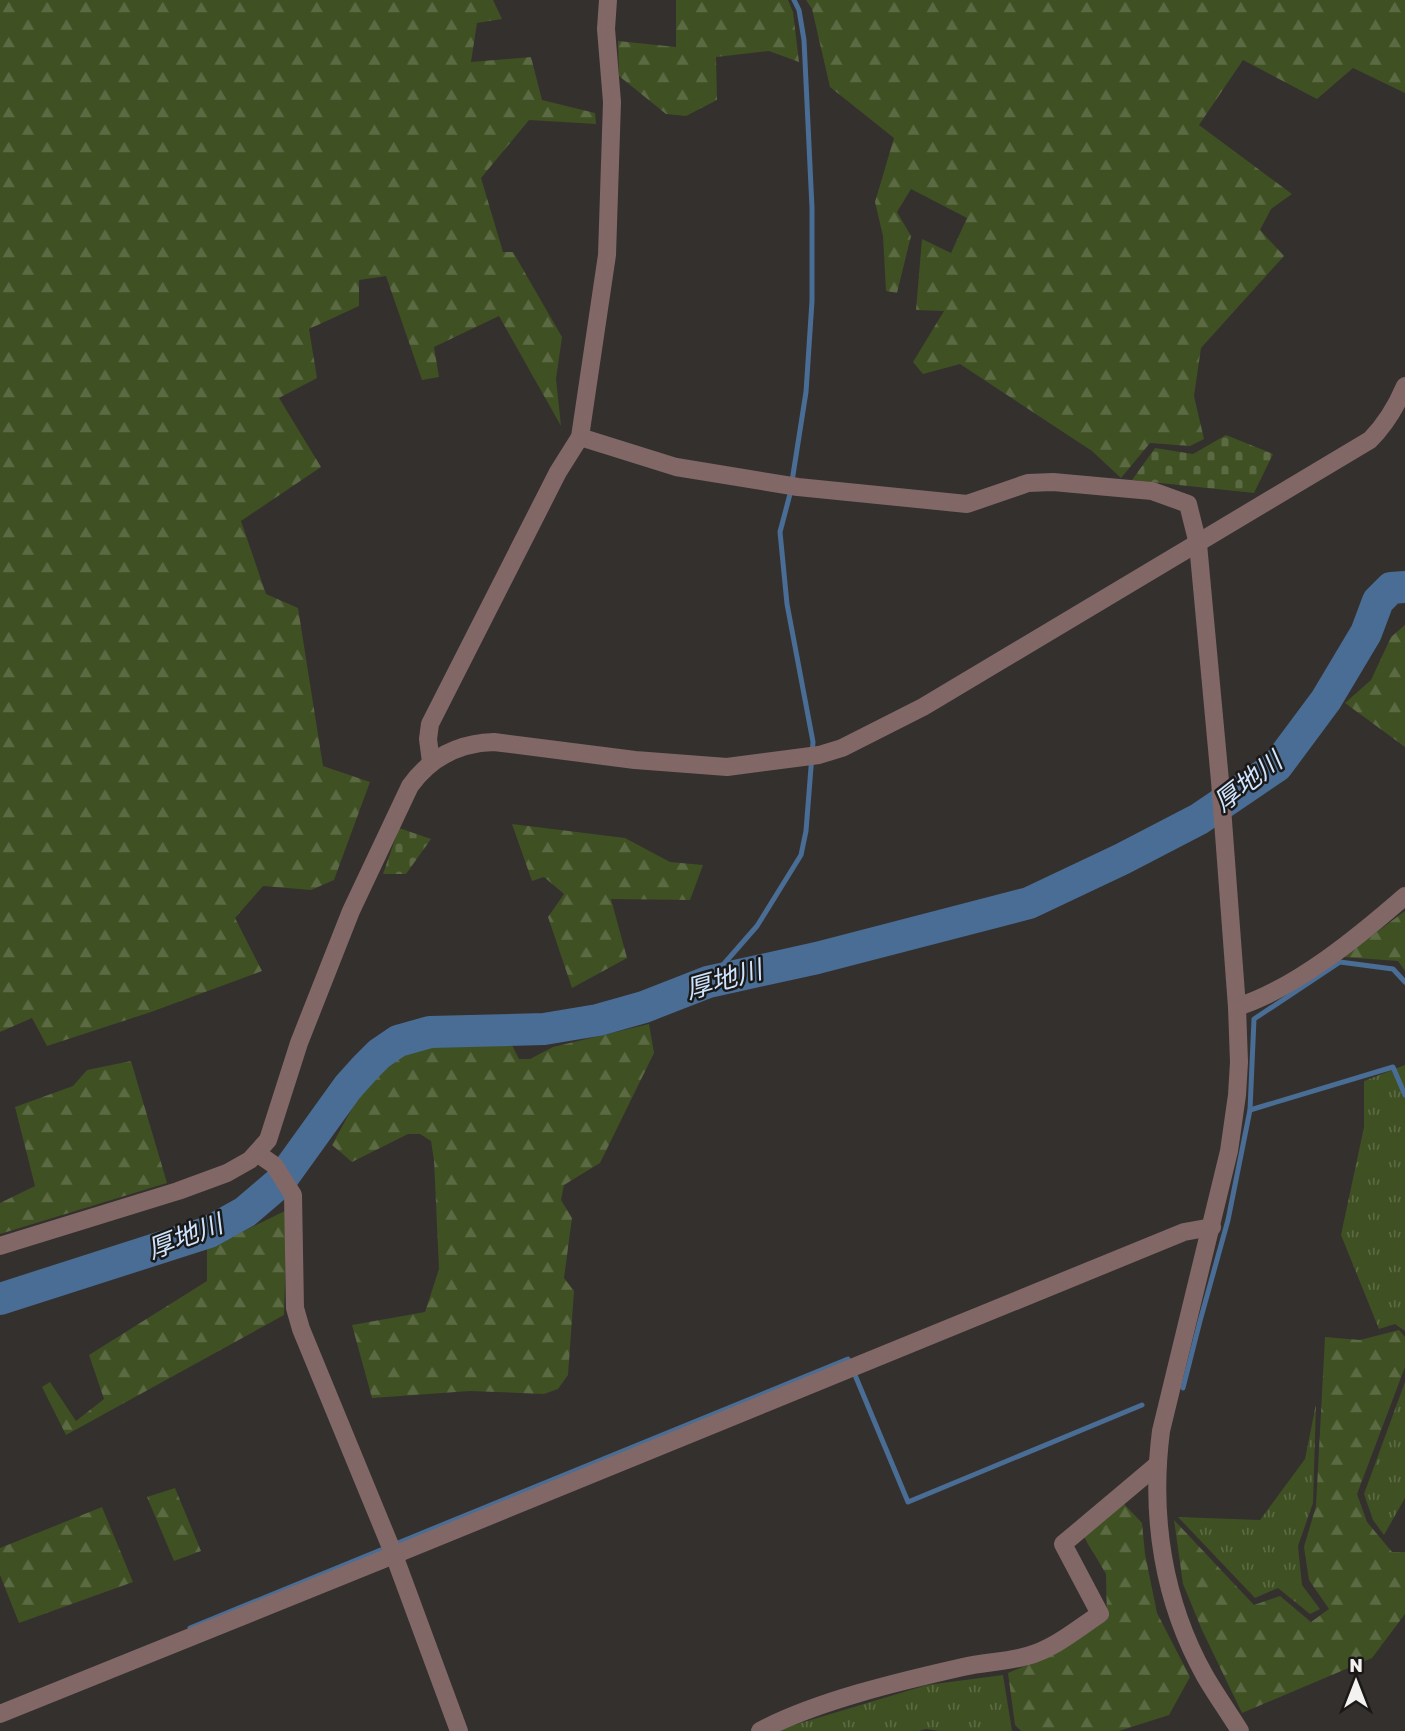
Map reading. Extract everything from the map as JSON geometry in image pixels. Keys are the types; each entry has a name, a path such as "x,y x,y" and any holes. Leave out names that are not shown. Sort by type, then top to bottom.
{"street":[{"path":"431,762 428,739 430,724 558,472 580,437 607,255 611,102 606,29 608,0"},
{"path":"0,1246 203,1182 227,1173 257,1153 268,1140 299,1043 351,911 410,786 420,771 431,762 474,742 727,767 811,756 842,748 923,706 1370,440 1384,426 1405,386"},
{"path":"580,437 676,467 791,486 967,504 1028,483 1053,482 1152,491 1188,504 1198,544 1220,781 1237,1007 1237,1095 1229,1151 1212,1227 1161,1431 1157,1465 1160,1537 1174,1605 1205,1676 1240,1731"},
{"path":"1237,1007 1263,999 1304,974 1405,896"},
{"path":"257,1153 274,1165 292,1190 295,1308 301,1329 392,1550 459,1731"},
{"path":"0,1714 392,1550 1184,1232 1212,1227"},
{"path":"760,1731 848,1697 965,1666 1027,1656 1068,1636 1100,1614 1063,1544 1157,1465"}],"green space":[{"path":"0,0 493,0 502,19 477,23 471,62 531,57 542,100 595,113 596,124 529,120 481,178 503,252 513,252 562,337 556,379 561,426 499,316 434,347 439,377 422,380 386,276 359,280 359,306 309,329 317,378 279,398 321,467 241,521 266,594 298,608 323,766 370,782 334,880 311,890 263,886 235,918 262,971 151,1012 47,1046 32,1018 0,1032"},
{"path":"676,0 788,0 793,12 799,62 769,51 716,57 717,100 686,116 666,114 619,76 618,41 676,47"},
{"path":"806,0 1405,0 1405,93 1353,68 1317,99 1243,60 1199,125 1292,194 1271,209 1260,230 1284,256 1201,348 1194,396 1204,439 1190,446 1150,443 1121,478 1092,451 960,364 923,374 913,362 944,311 916,310 922,239 951,253 967,218 911,189 897,212 911,236 897,293 886,291 883,236 875,202 894,138 830,87 812,9"},
{"path":"1226,435 1273,454 1254,493 1132,480 1155,448 1193,454"},
{"path":"1405,625 1405,747 1345,703 1371,680 1391,637"},
{"path":"512,824 625,838 670,862 703,865 690,900 611,899 627,958 572,988 548,917 564,894 544,877 532,881"},
{"path":"399,828 431,839 406,874 383,874"},
{"path":"1405,911 1405,971 1398,961 1343,957"},
{"path":"649,1024 654,1053 600,1163 564,1185 561,1200 572,1218 564,1278 574,1291 568,1375 558,1389 544,1394 470,1391 372,1398 352,1325 425,1312 439,1269 431,1141 420,1134 408,1134 352,1162 332,1145 372,1072 391,1053 432,1038 510,1041 519,1059 530,1059 553,1047"},
{"path":"131,1061 167,1183 0,1234 0,1203 35,1186 15,1107 73,1086 87,1070"},
{"path":"1405,1065 1405,1331 1395,1324 1379,1329 1341,1235 1364,1127 1364,1081"},
{"path":"287,1210 284,1315 66,1435 42,1387 50,1382 76,1421 104,1399 89,1355 207,1281 207,1249"},
{"path":"1399,1330 1405,1337 1405,1367 1357,1494 1367,1522 1392,1552 1405,1552 1405,1614 1372,1658 1242,1713 1183,1584 1174,1520 1254,1605 1280,1596 1311,1622 1329,1609 1309,1580 1304,1547 1316,1506 1325,1337 1360,1340"},
{"path":"1405,1382 1405,1498 1384,1535 1373,1520 1364,1494"},
{"path":"1316,1404 1313,1503 1298,1546 1302,1585 1320,1609 1310,1614 1278,1588 1255,1598 1178,1517 1260,1520 1305,1459"},
{"path":"175,1488 201,1551 174,1561 147,1497"},
{"path":"1124,1504 1142,1523 1145,1554 1157,1613 1190,1677 1169,1715 1119,1731 1021,1731 1015,1725 1008,1673 1056,1653 1107,1620 1106,1574 1084,1537"},
{"path":"102,1507 133,1582 19,1623 0,1575 0,1548"},
{"path":"1003,1675 1012,1731 774,1731 927,1685"}],"waterway":[{"path":"708,982 757,926 801,855 806,831 813,742 787,604 780,532 790,494 806,392 812,301 812,208 804,40 799,10 794,0"},
{"name":"厚地川","path":"0,1299 209,1232 245,1212 279,1183 348,1087 379,1054 398,1041 430,1032 544,1029 598,1020 644,1007 708,982 817,958 1029,903 1122,859 1199,819 1277,766 1326,700 1366,633 1378,601 1391,588 1405,587"},
{"path":"1250,1110 1254,1019 1340,962 1393,969 1405,982"},
{"path":"1183,1388 1228,1220 1250,1110 1393,1067 1405,1095"},
{"path":"190,1628 848,1359 849,1361"},
{"path":"855,1375 908,1502 1142,1405"}]}
